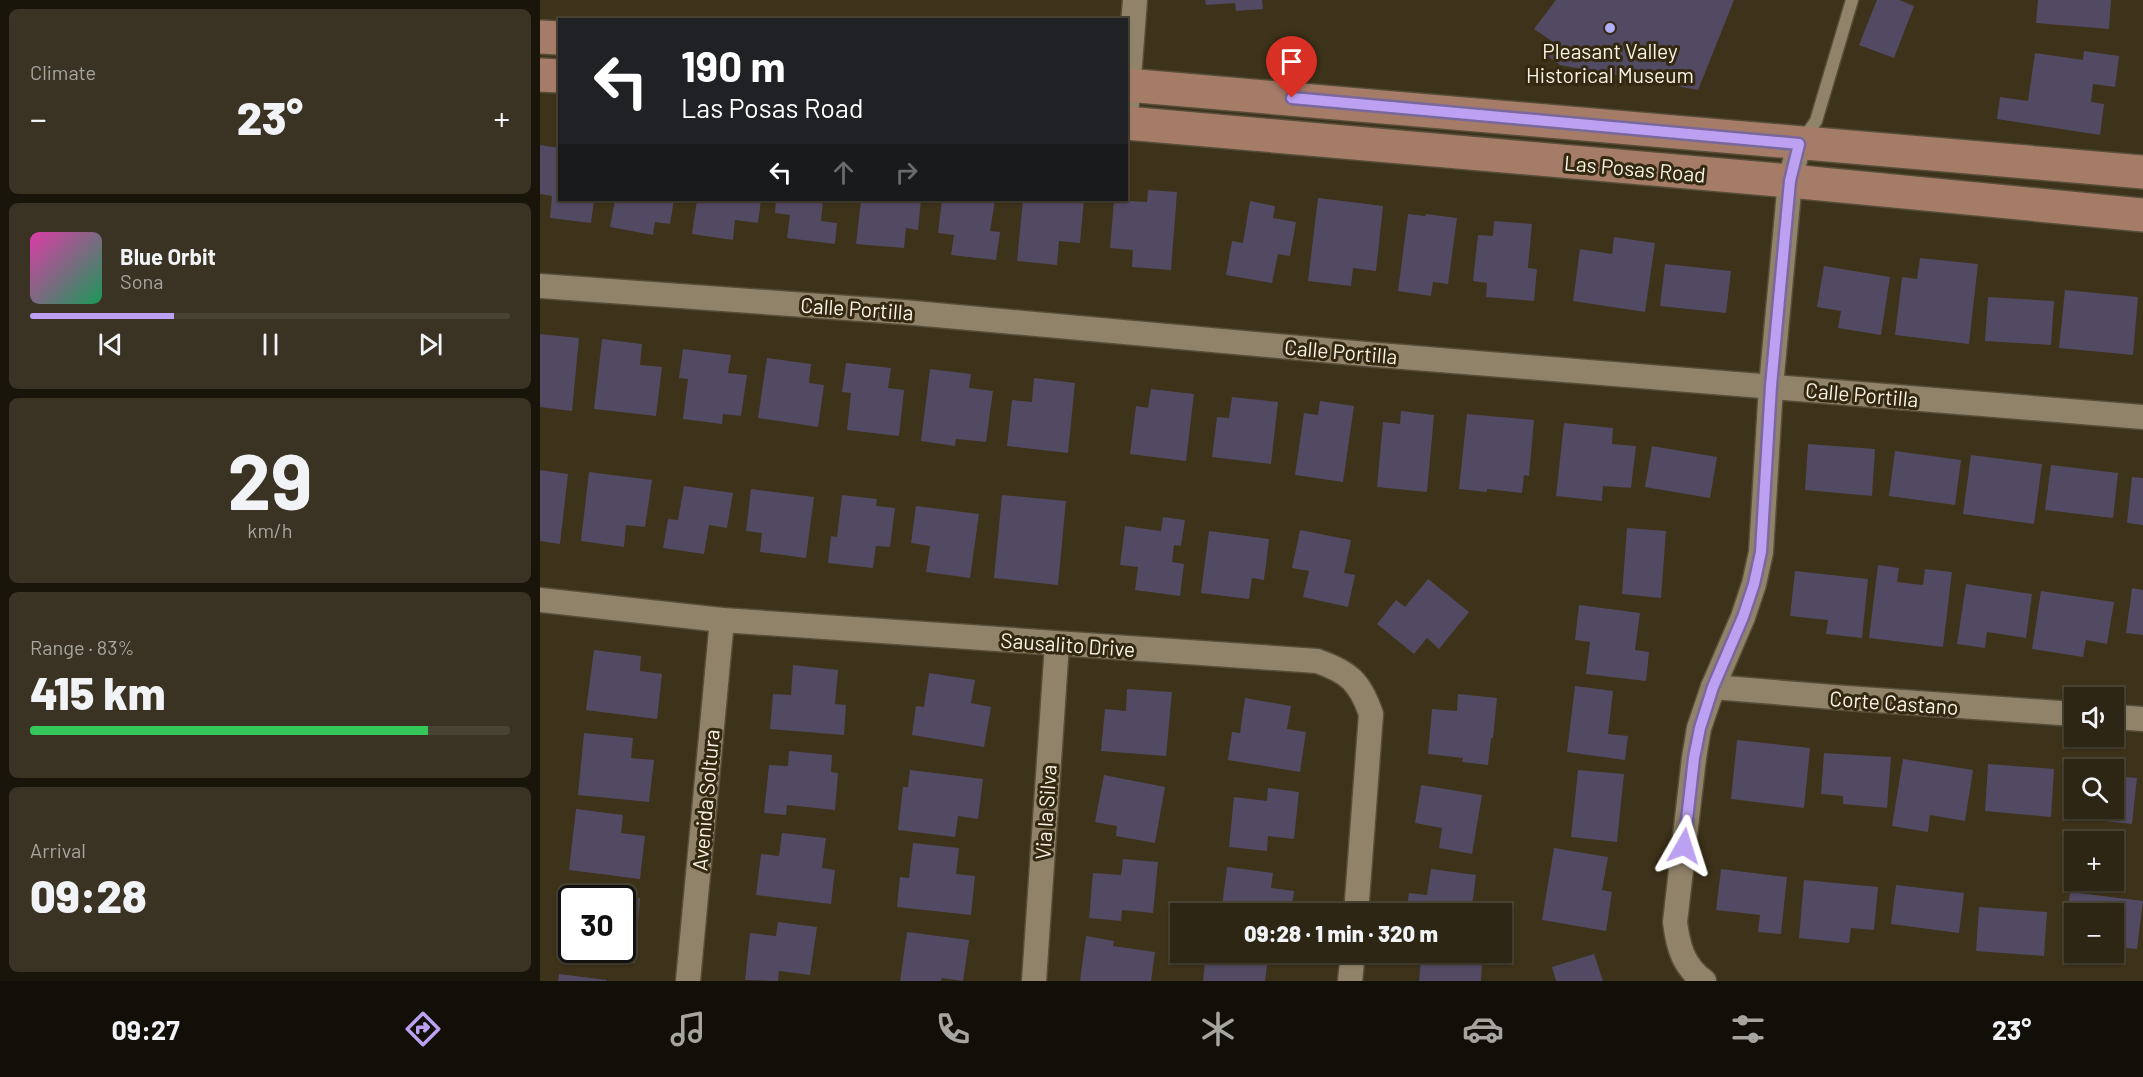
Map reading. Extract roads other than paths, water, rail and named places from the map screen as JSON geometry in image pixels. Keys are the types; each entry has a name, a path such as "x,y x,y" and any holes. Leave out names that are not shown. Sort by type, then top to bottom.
{"main road":[{"path":"540,37 558,38"},
{"path":"540,75 558,76"},
{"name":"Las Posas Road","path":"1128,95 1466,113 1799,144 2143,172"},
{"name":"Las Posas Road","path":"1128,123 1790,181 2143,215"}],"street":[{"path":"1128,95 1135,0"},
{"path":"1704,981 1686,964 1677,944 1675,922 1694,758 1700,728 1713,687 1743,617 1761,552 1771,386 1790,181 1799,144"},
{"name":"Calle Portilla","path":"540,286 903,312 1378,355 2143,417"},
{"name":"Sausalito Drive","path":"540,600 722,620 1317,661 1336,667 1353,679 1365,695 1371,714 1357,903"},
{"name":"Avenida Soltura","path":"688,981 722,620"},
{"name":"Via la Silva","path":"1034,981 1057,644"},
{"name":"Corte Castano","path":"1713,687 1833,698 2064,713"},
{"path":"2124,718 2143,719"},
{"path":"1350,981 1352,963"}],"lane":[{"path":"1799,144 1816,121 1852,0"}],"place":[{"name":"Pleasant Valley Historical Museum","path":"1610,28"}]}
